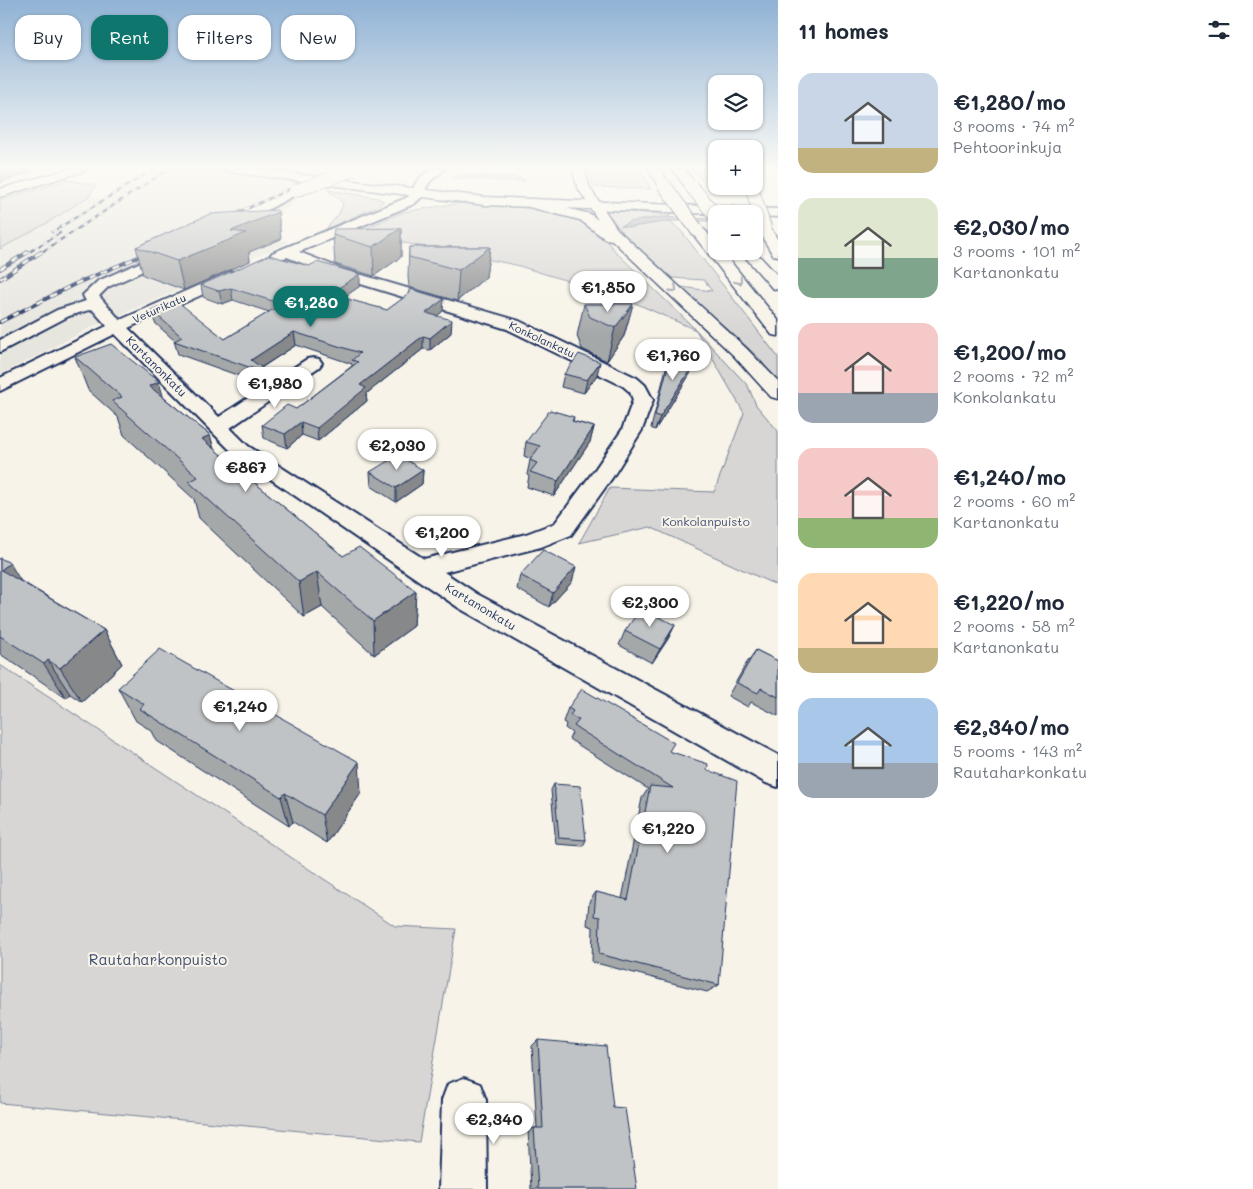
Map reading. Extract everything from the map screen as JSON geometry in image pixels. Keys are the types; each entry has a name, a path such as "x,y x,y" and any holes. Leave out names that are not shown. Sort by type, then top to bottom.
{"main road":[{"path":"595,224 624,245 674,288 740,352 778,393"},
{"path":"607,224 624,245"},
{"path":"693,224 778,331"},
{"path":"764,224 778,252"},
{"path":"755,260 778,285"}],"street":[{"path":"213,234 231,224"},
{"name":"Veturikatu","path":"0,385 117,327 352,224"},
{"path":"0,347 63,313 95,303 91,295 103,284 188,246"},
{"name":"Konkolankatu","path":"287,252 340,273 513,325 623,378 638,389 643,400 632,430 563,529 532,541 422,569"},
{"name":"Kartanonkatu","path":"95,303 241,450 468,601 778,772"},
{"path":"218,427 313,363"},
{"path":"463,1189 464,1100"}],"shaded area":[{"path":"44,224 268,224 258,233 290,242 94,326 0,375 0,249"},
{"path":"647,224 631,227 621,226"}],"green space":[{"path":"0,224 44,224 0,249"},
{"path":"374,224 589,224 598,231 615,251 696,330 626,299 516,265 354,233"},
{"path":"616,224 627,224 622,226 631,227 647,224 674,224 682,232 778,357 778,382 758,357 681,287 712,291 704,280 672,278 628,239"},
{"name":"Konkolanpuisto","path":"696,330 748,386 756,405 778,431 778,586 650,527 579,543 610,488 714,492 744,413"},
{"name":"Rautaharkonpuisto","path":"0,665 395,926 456,929 419,1142 0,1103"}],"building":[{"path":"186,224 247,224 231,231 246,233 177,261 136,247"},
{"path":"401,228 373,247 333,235 334,229"},
{"path":"409,247 490,247 459,270 409,257"},
{"path":"269,255 309,266 317,262 360,274 329,294 387,310 410,293 410,289 444,299 426,313 452,320 430,338 423,336 360,385 366,388 317,428 301,422 285,434 262,425 287,405 296,409 358,362 352,360 360,353 294,332 251,360 262,368 260,371 174,341 182,337 151,310 178,302 225,339 282,304 231,288 219,291 201,285"},
{"path":"584,304 633,304 615,328 590,317"},
{"path":"111,344 159,382 149,386 210,435 202,439 343,556 359,547 416,591 373,621 317,572 299,582 189,482 198,477 112,401 122,397 75,357"},
{"path":"579,354 600,362 587,380 564,374"},
{"path":"671,355 695,362 660,417 655,415"},
{"path":"550,410 574,417 572,421 594,427 558,481 530,472 537,463 530,460 540,446 526,442"},
{"path":"398,455 423,470 396,488 370,472"},
{"path":"543,550 576,567 553,593 520,575"},
{"path":"0,558 10,563 1,570 104,630 60,668 48,660 44,664 0,636"},
{"path":"641,608 675,625 660,649 625,631"},
{"path":"160,649 359,762 322,815 285,793 281,797 140,709 144,704 118,688"},
{"path":"756,650 778,661 778,697 761,688 758,693 737,683"},
{"path":"582,689 674,743 669,751 708,764 707,770 737,781 719,985 599,954 600,917 594,916 596,892 628,900 650,786 673,788 574,726 579,720 570,715 573,711 568,708"},
{"path":"554,784 580,786 586,840 559,838"},
{"path":"538,1040 606,1046 613,1107 625,1108 637,1189 538,1189 534,1128 543,1128"}],"railway":[{"path":"52,232 64,224"},
{"path":"39,254 84,224"},
{"path":"26,254 60,233"},
{"path":"0,269 28,252"},
{"path":"0,279 41,252"},
{"path":"0,322 75,284 150,252"},
{"path":"147,254 151,252"}]}
